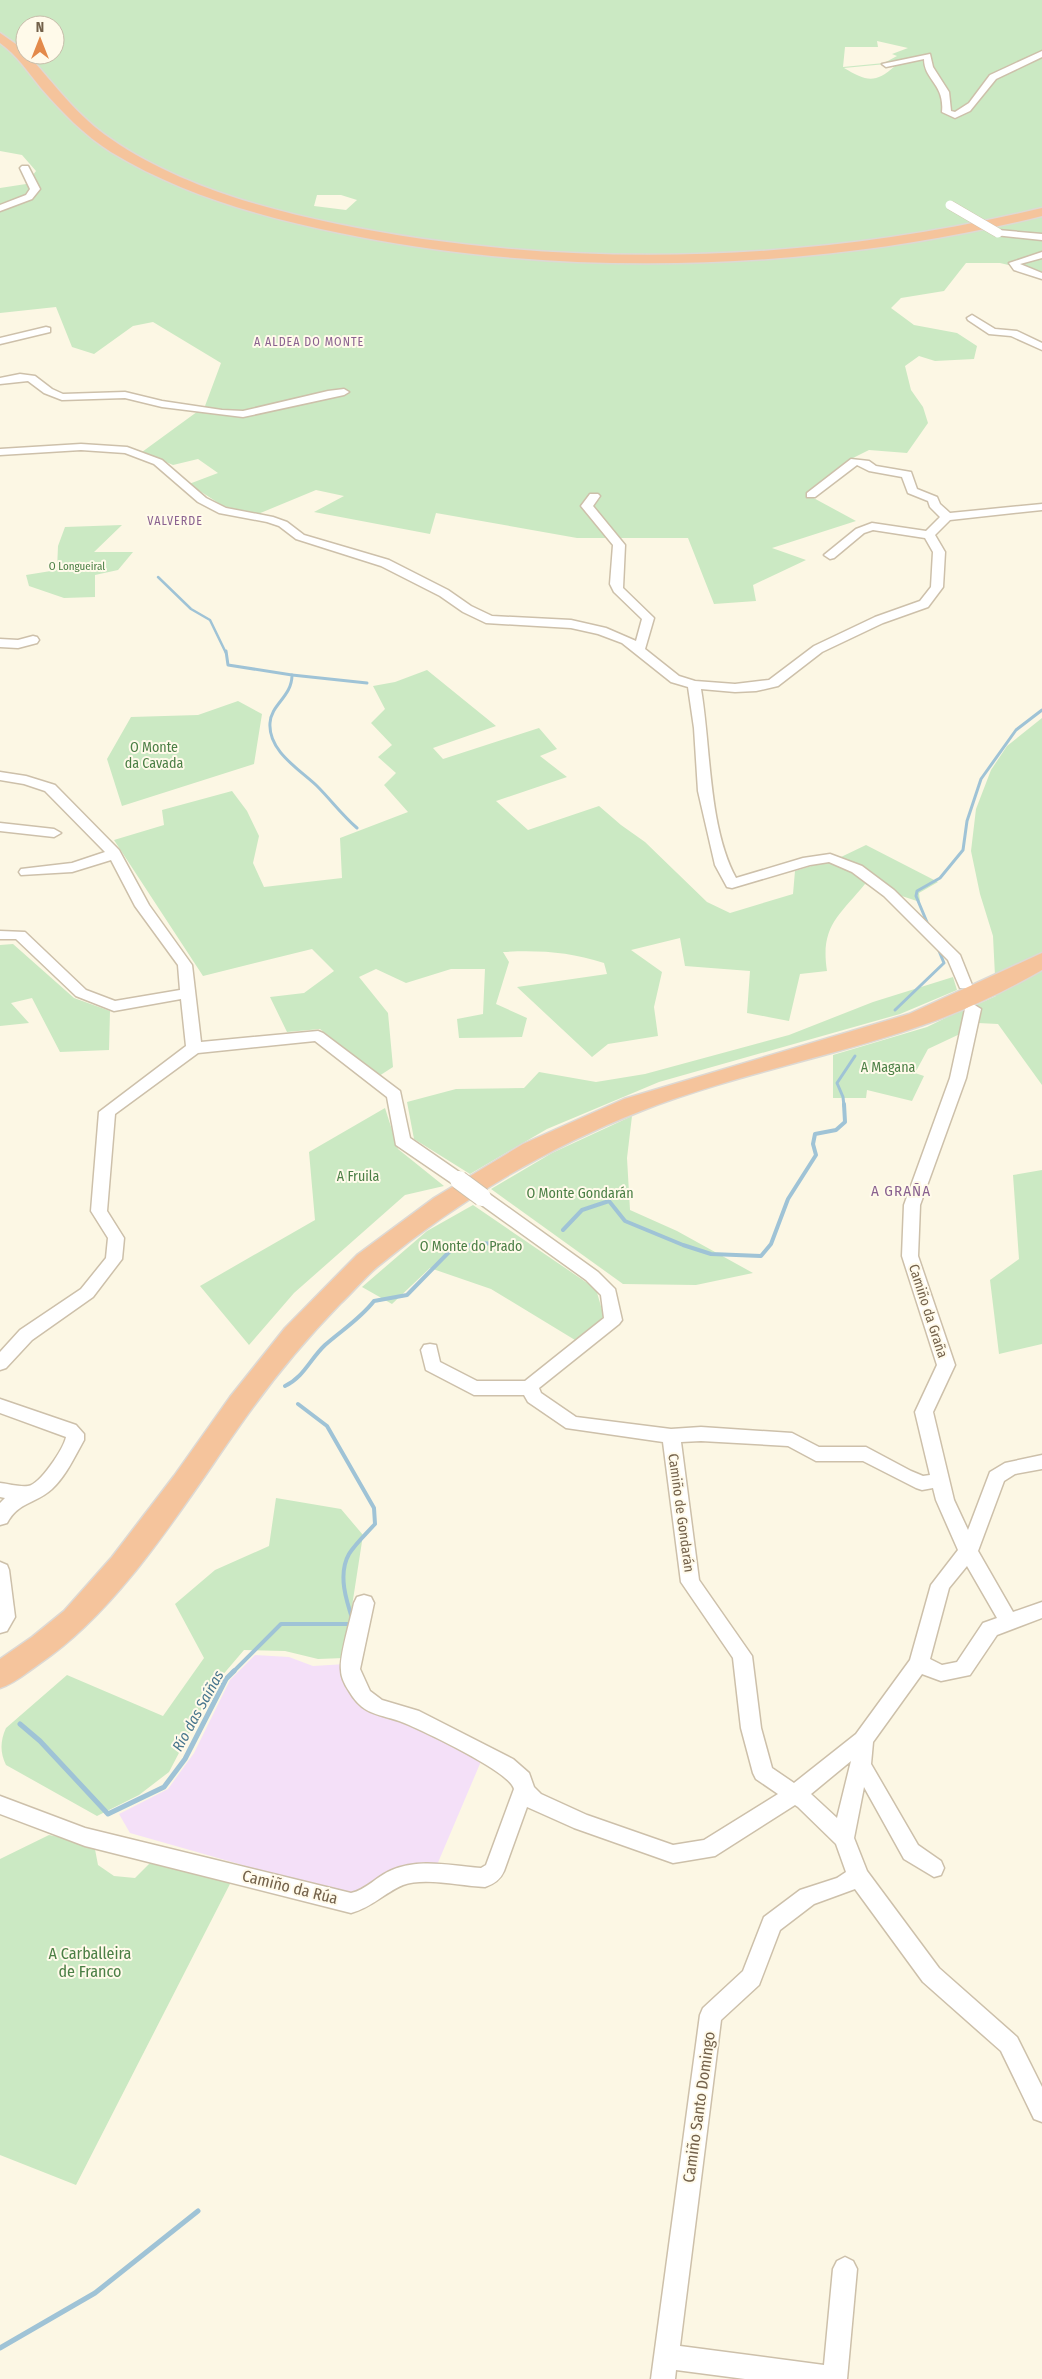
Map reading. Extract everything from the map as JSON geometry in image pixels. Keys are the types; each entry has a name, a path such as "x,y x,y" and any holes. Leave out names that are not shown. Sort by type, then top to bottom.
{"highway":[{"path":"0,37 25,56 65,107 88,129 122,153 153,169 211,193 307,222 433,245 587,258 722,258 865,245 986,226 1042,212"},
{"path":"983,222 1042,202"},
{"path":"931,234 1042,206"},
{"path":"0,1674 43,1646 74,1620 122,1565 294,1335 366,1262 443,1204 532,1150 633,1105 917,1019 1012,977 1042,960"}],"street":[{"path":"886,64 927,56 928,64 946,90 948,103 946,112 955,115 968,109 994,76 1029,62 1042,54"},
{"path":"25,168 35,189 29,197 25,208"},
{"path":"0,208 29,197"},
{"path":"950,205 998,233 1010,236 1042,237"},
{"path":"1042,255 1014,263 1017,268 1042,276"},
{"path":"972,318 993,332 1012,333 1042,347"},
{"path":"0,341 46,330"},
{"path":"0,381 20,377 31,378 48,391 62,397 125,395 222,414 232,412 243,414 344,392"},
{"path":"0,452 81,447 128,450 158,462 202,500 223,511 269,519 283,524 300,537 386,563 444,593 467,609 490,620 571,624 602,631 626,640 675,679 694,685 734,688 756,687 773,683 818,649 878,620 924,604 937,587 939,552 929,535"},
{"path":"811,495 855,461 865,463 872,469 907,474 912,491 933,499 934,505 947,517"},
{"path":"594,496 587,506 619,545 616,584 618,589 648,618 638,650"},
{"path":"929,535 947,517 1042,507"},
{"path":"1028,509 1042,514"},
{"path":"830,555 860,531 872,526 929,535"},
{"path":"0,644 18,644 33,640"},
{"path":"694,685 701,728 705,791 722,865 732,884 808,861 830,858 857,869 889,893 954,958 965,985"},
{"path":"0,776 26,780 50,788 114,853 142,906 185,965 194,1048"},
{"path":"0,828 54,833"},
{"path":"26,872 78,867 99,861 114,853"},
{"path":"0,935 20,935 81,994 114,1006 188,994"},
{"name":"Camiño da Graña","path":"972,1009 958,1078 912,1204 910,1256 946,1365 924,1412 945,1500 968,1550 1008,1621"},
{"path":"0,1362 26,1334 87,1293 114,1259 116,1238 99,1211 108,1112 194,1048 318,1036 394,1095 402,1141 592,1276 609,1293 613,1320 534,1382 530,1388 474,1388 432,1365 430,1350"},
{"name":"Camiño de Gondarán","path":"530,1388 534,1397 572,1423 671,1436 690,1582 742,1656 751,1728 763,1773 795,1794"},
{"path":"0,1406 70,1430 75,1434 75,1440 48,1483 14,1499 0,1518"},
{"path":"671,1436 701,1434 792,1440 816,1454 866,1454 922,1483 940,1480"},
{"path":"364,1603 350,1669 355,1684 363,1697 376,1707 412,1717 506,1765 522,1779 525,1792 534,1800 581,1822 674,1854 708,1849 795,1794 863,1740 919,1663 940,1585 973,1542 996,1477 1000,1472 1012,1468 1042,1462"},
{"path":"0,1490 29,1493"},
{"path":"0,1570 5,1617 0,1625"},
{"path":"919,1663 941,1673 963,1669 990,1629 1042,1610"},
{"path":"844,1838 853,1791 861,1765 863,1740"},
{"path":"861,1765 881,1796 911,1852 934,1868"},
{"name":"Camiño da Rúa","path":"0,1806 27,1818 86,1838 351,1902 371,1896 399,1877 414,1874 485,1878 490,1875 494,1871 521,1796 525,1792"},
{"path":"795,1794 844,1838 858,1876 931,1976 1009,2044 1042,2112"},
{"name":"Camiño Santo Domingo","path":"664,2368 711,2015 751,1978 772,1924 807,1897 843,1885 858,1876"},
{"path":"664,2368 835,2379 845,2269"}],"shaded area":[{"path":"255,1655 289,1657 313,1666 346,1664 352,1689 482,1759 434,1872 367,1894 337,1895 239,1864 130,1833 119,1814 168,1789 194,1753 230,1680"}],"green space":[{"path":"0,0 1042,0 1042,273 1000,263 966,263 944,291 901,298 891,308 914,325 957,333 977,346 974,359 935,361 919,356 905,366 911,390 923,407 928,423 907,453 869,450 849,460 808,495 856,521 772,548 806,560 753,585 756,601 714,604 688,538 577,538 436,513 430,534 314,512 344,496 316,490 258,514 223,506 189,484 218,473 198,459 173,465 142,452 205,406 221,363 153,322 133,326 94,354 72,347 56,307 0,313 0,188 26,184 36,171 22,155 0,151","holes":["877,41 908,48 892,54 897,56 884,63 843,67 845,47 878,47","886,64 895,66 882,76 870,79 858,76 844,68","317,195 341,195 357,200 346,210 314,206"]},
{"name":"O Longueiral","path":"122,525 94,552 133,552 118,570 95,575 95,597 64,598 29,586 26,575 57,570 58,546 65,527"},
{"path":"427,670 496,726 433,748 443,759 539,728 557,749 540,756 567,777 496,801 528,830 599,806 645,842 707,902 730,913 793,894 795,871 841,857 866,845 938,882 919,893 920,902 865,884 840,914 829,932 826,943 827,971 800,974 789,1021 747,1013 750,971 685,966 680,938 631,950 662,972 654,1007 658,1036 608,1044 592,1057 517,987 607,974 604,963 579,956 554,953 529,951 503,952 509,962 496,1004 527,1018 522,1037 459,1038 457,1019 483,1014 485,969 451,969 406,983 376,969 359,977 388,1013 393,1067 379,1076 320,1029 287,1032 270,997 304,993 334,971 312,949 203,976 114,840 164,825 162,810 232,791 247,811 259,836 253,863 264,887 342,878 340,838 408,812 384,785 396,773 378,757 392,745 371,723 385,709 373,686 395,682"},
{"name":"O Monte da Cavada","path":"238,701 262,714 254,764 122,806 107,759 131,717 198,715"},
{"path":"1042,718 1042,1085 998,1024 978,1023 976,1005 996,996 993,936 980,894 971,851 976,809 991,770 1007,746"},
{"path":"13,944 74,998 110,1011 109,1050 60,1052 32,998 11,1003 29,1023 0,1026 0,945"},
{"path":"953,977 957,990 900,1014 659,1082 547,1129 470,1174 414,1139 407,1102 456,1089 524,1088 539,1072 596,1082 645,1074 789,1035 873,1002"},
{"name":"A Magana","path":"968,1007 962,1033 928,1049 915,1073 924,1076 912,1101 867,1090 866,1098 833,1098 833,1055 927,1027"},
{"name":"A Fruila","path":"385,1108 398,1149 444,1186 405,1195 294,1293 249,1345 200,1286 315,1220 309,1152"},
{"name":"O Monte Gondarán","path":"632,1116 627,1158 630,1210 677,1231 753,1273 696,1285 623,1284 491,1189 552,1153"},
{"path":"1042,1170 1042,1344 999,1354 990,1280 1019,1259 1013,1175"},
{"name":"O Monte do Prado","path":"473,1205 596,1289 604,1317 575,1340 491,1289 430,1268 392,1304 362,1287 427,1231"},
{"path":"276,1498 341,1509 363,1535 344,1658 318,1659 285,1651 244,1650 215,1684 169,1772 139,1795 97,1816 6,1765 2,1747 6,1728 67,1675 163,1716 204,1658 175,1604 215,1570 269,1546"},
{"name":"A Carballeira de Franco","path":"49,1835 94,1844 98,1865 114,1876 135,1878 155,1858 233,1878 76,2185 0,2155 0,1859"}],"waterway":[{"path":"158,577 191,609 210,620 226,653"},
{"path":"226,651 228,665 292,675"},
{"path":"292,675 367,683"},
{"path":"292,675 289,689 271,716 271,733 274,742 286,759 317,786 357,828"},
{"name":"Río das Saíñas","path":"929,927 916,896 917,891 940,878 963,850 967,821 981,779 1016,730 1042,710"},
{"name":"Río das Saíñas","path":"895,1010 944,963 937,946"},
{"name":"Río das Saíñas","path":"844,1106 843,1097 837,1083 855,1056"},
{"name":"Río das Saíñas","path":"563,1230 582,1210 609,1201 625,1221 683,1245 711,1254 761,1256 771,1244 788,1199 816,1155 813,1144 815,1134 836,1130 845,1122 844,1104"},
{"name":"Río das Saíñas","path":"285,1386 297,1378 320,1350 357,1319 374,1301 407,1295 450,1251 474,1244 496,1243"},
{"name":"Río das Saíñas","path":"20,1724 40,1741 108,1814 164,1787 185,1759 226,1679 281,1624 354,1624 344,1589 345,1562 358,1542 375,1524 374,1508 327,1426 298,1404"},
{"path":"0,2348 95,2293 198,2211"}],"district":[{"name":"A ALDEA DO MONTE","path":"309,342"},
{"name":"VALVERDE","path":"175,521"},
{"name":"A GRAÑA","path":"901,1191"}]}
